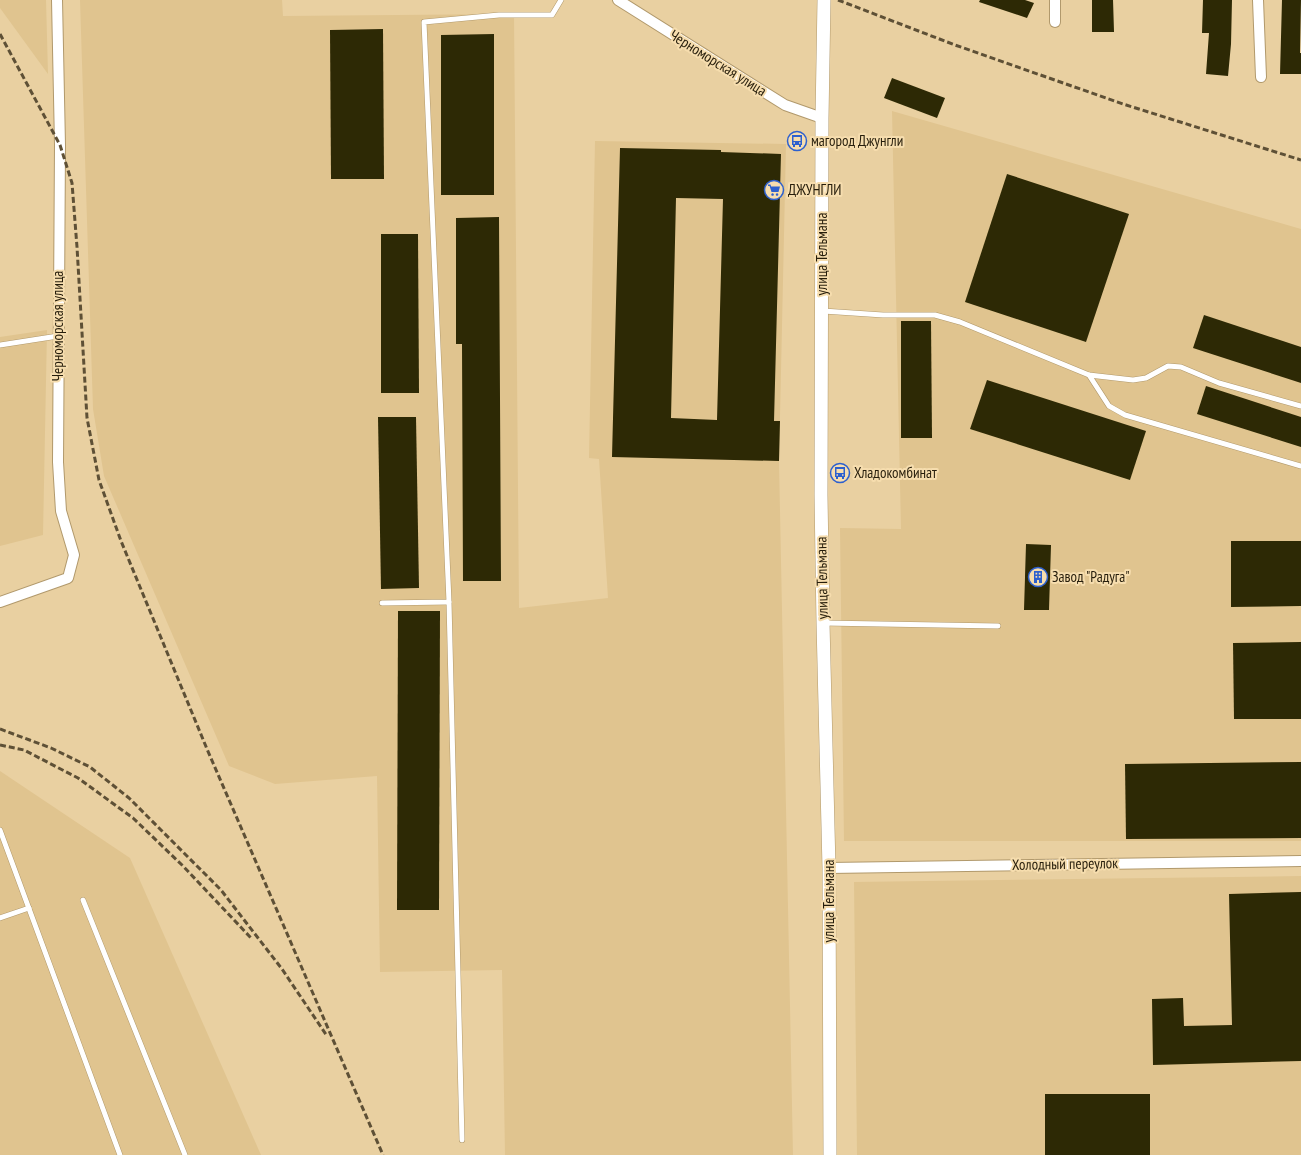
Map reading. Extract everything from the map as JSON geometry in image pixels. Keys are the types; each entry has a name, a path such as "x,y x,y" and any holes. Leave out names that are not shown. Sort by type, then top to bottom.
{"street":[{"name":"Черноморская улица","path":"0,602 68,578 74,555 61,511 58,462 60,145 57,0"},
{"name":"Черноморская улица","path":"618,0 785,105 822,118"},
{"name":"улица Тельмана","path":"824,0 822,118 822,623 829,868 830,1155"},
{"path":"1054,22 1055,0"},
{"path":"1258,0 1260,77"},
{"name":"Холодный переулок","path":"829,868 1301,861"}],"lane":[{"path":"462,1140 449,602 424,22 499,15 552,14 561,0"},
{"path":"822,311 883,315 935,315 960,322 1089,375 1133,380 1146,378 1168,366 1181,367 1219,383 1301,406"},
{"path":"0,345 58,336"},
{"path":"1089,375 1109,406 1125,415 1301,466"},
{"path":"382,603 449,602"},
{"path":"822,623 998,626"},
{"path":"0,830 120,1155"},
{"path":"83,900 185,1155"},
{"path":"0,918 29,908"}],"shaded area":[{"path":"0,0 46,0 48,74 0,8"},
{"path":"80,0 282,0 283,16 514,14 519,608 608,598 599,459 589,458 595,141 786,144 779,462 793,1155 505,1155 502,970 380,972 377,776 275,784 229,766 104,476 93,409"},
{"path":"892,111 1301,229 1301,841 844,841 840,528 901,529"},
{"path":"47,330 43,535 0,546 0,337"},
{"path":"0,771 130,858 261,1155 0,1155"},
{"path":"1301,876 1301,1155 857,1155 854,882"}],"building":[{"path":"980,0 1025,0 1034,3 1027,18 979,2"},
{"path":"1092,0 1113,0 1114,32 1092,32"},
{"path":"1203,0 1232,0 1231,44 1228,76 1206,74 1209,33 1202,33"},
{"path":"1282,0 1301,0 1301,74 1280,74"},
{"path":"383,29 384,179 331,179 330,30"},
{"path":"494,34 494,195 441,195 441,35"},
{"path":"892,78 945,98 937,118 884,98"},
{"path":"620,148 721,150 721,152 781,154 774,421 780,421 779,461 612,457","holes":["676,198 723,199 717,420 671,418"]},
{"path":"1007,174 1129,214 1086,342 965,302"},
{"path":"499,217 501,581 463,581 462,344 456,344 456,218"},
{"path":"381,234 418,234 419,393 381,393"},
{"path":"1204,315 1301,347 1301,383 1193,348"},
{"path":"901,321 931,321 932,438 901,438"},
{"path":"987,380 1146,431 1130,480 970,429"},
{"path":"1206,386 1301,417 1301,447 1197,414"},
{"path":"378,417 416,417 419,588 381,589"},
{"path":"1231,541 1301,541 1301,606 1231,607"},
{"name":"Завод \"Радуга\"","path":"1026,544 1051,545 1049,610 1024,610"},
{"path":"398,611 440,611 439,910 397,910"},
{"path":"1301,642 1301,719 1234,719 1233,643"},
{"path":"1301,762 1301,838 1126,839 1125,764"},
{"path":"1301,892 1301,1061 1153,1065 1152,999 1183,998 1184,1026 1232,1025 1229,894"},
{"path":"1045,1094 1150,1094 1150,1155 1045,1155"}],"railway":[{"path":"838,0 955,45 1123,104 1301,160"},
{"path":"0,34 60,145 72,183 87,418 99,480 121,541 207,749 383,1155"},
{"path":"0,729 51,748 90,767 129,798 221,890 282,969 327,1036"},
{"path":"0,745 24,750 78,778 133,818 183,866 252,939"}],"place":[{"name":"магород Джунгли","path":"797,141"},
{"name":"ДЖУНГЛИ","path":"774,190"},
{"name":"Хладокомбинат","path":"840,473"},
{"name":"Завод \"Радуга\"","path":"1038,577"}]}
